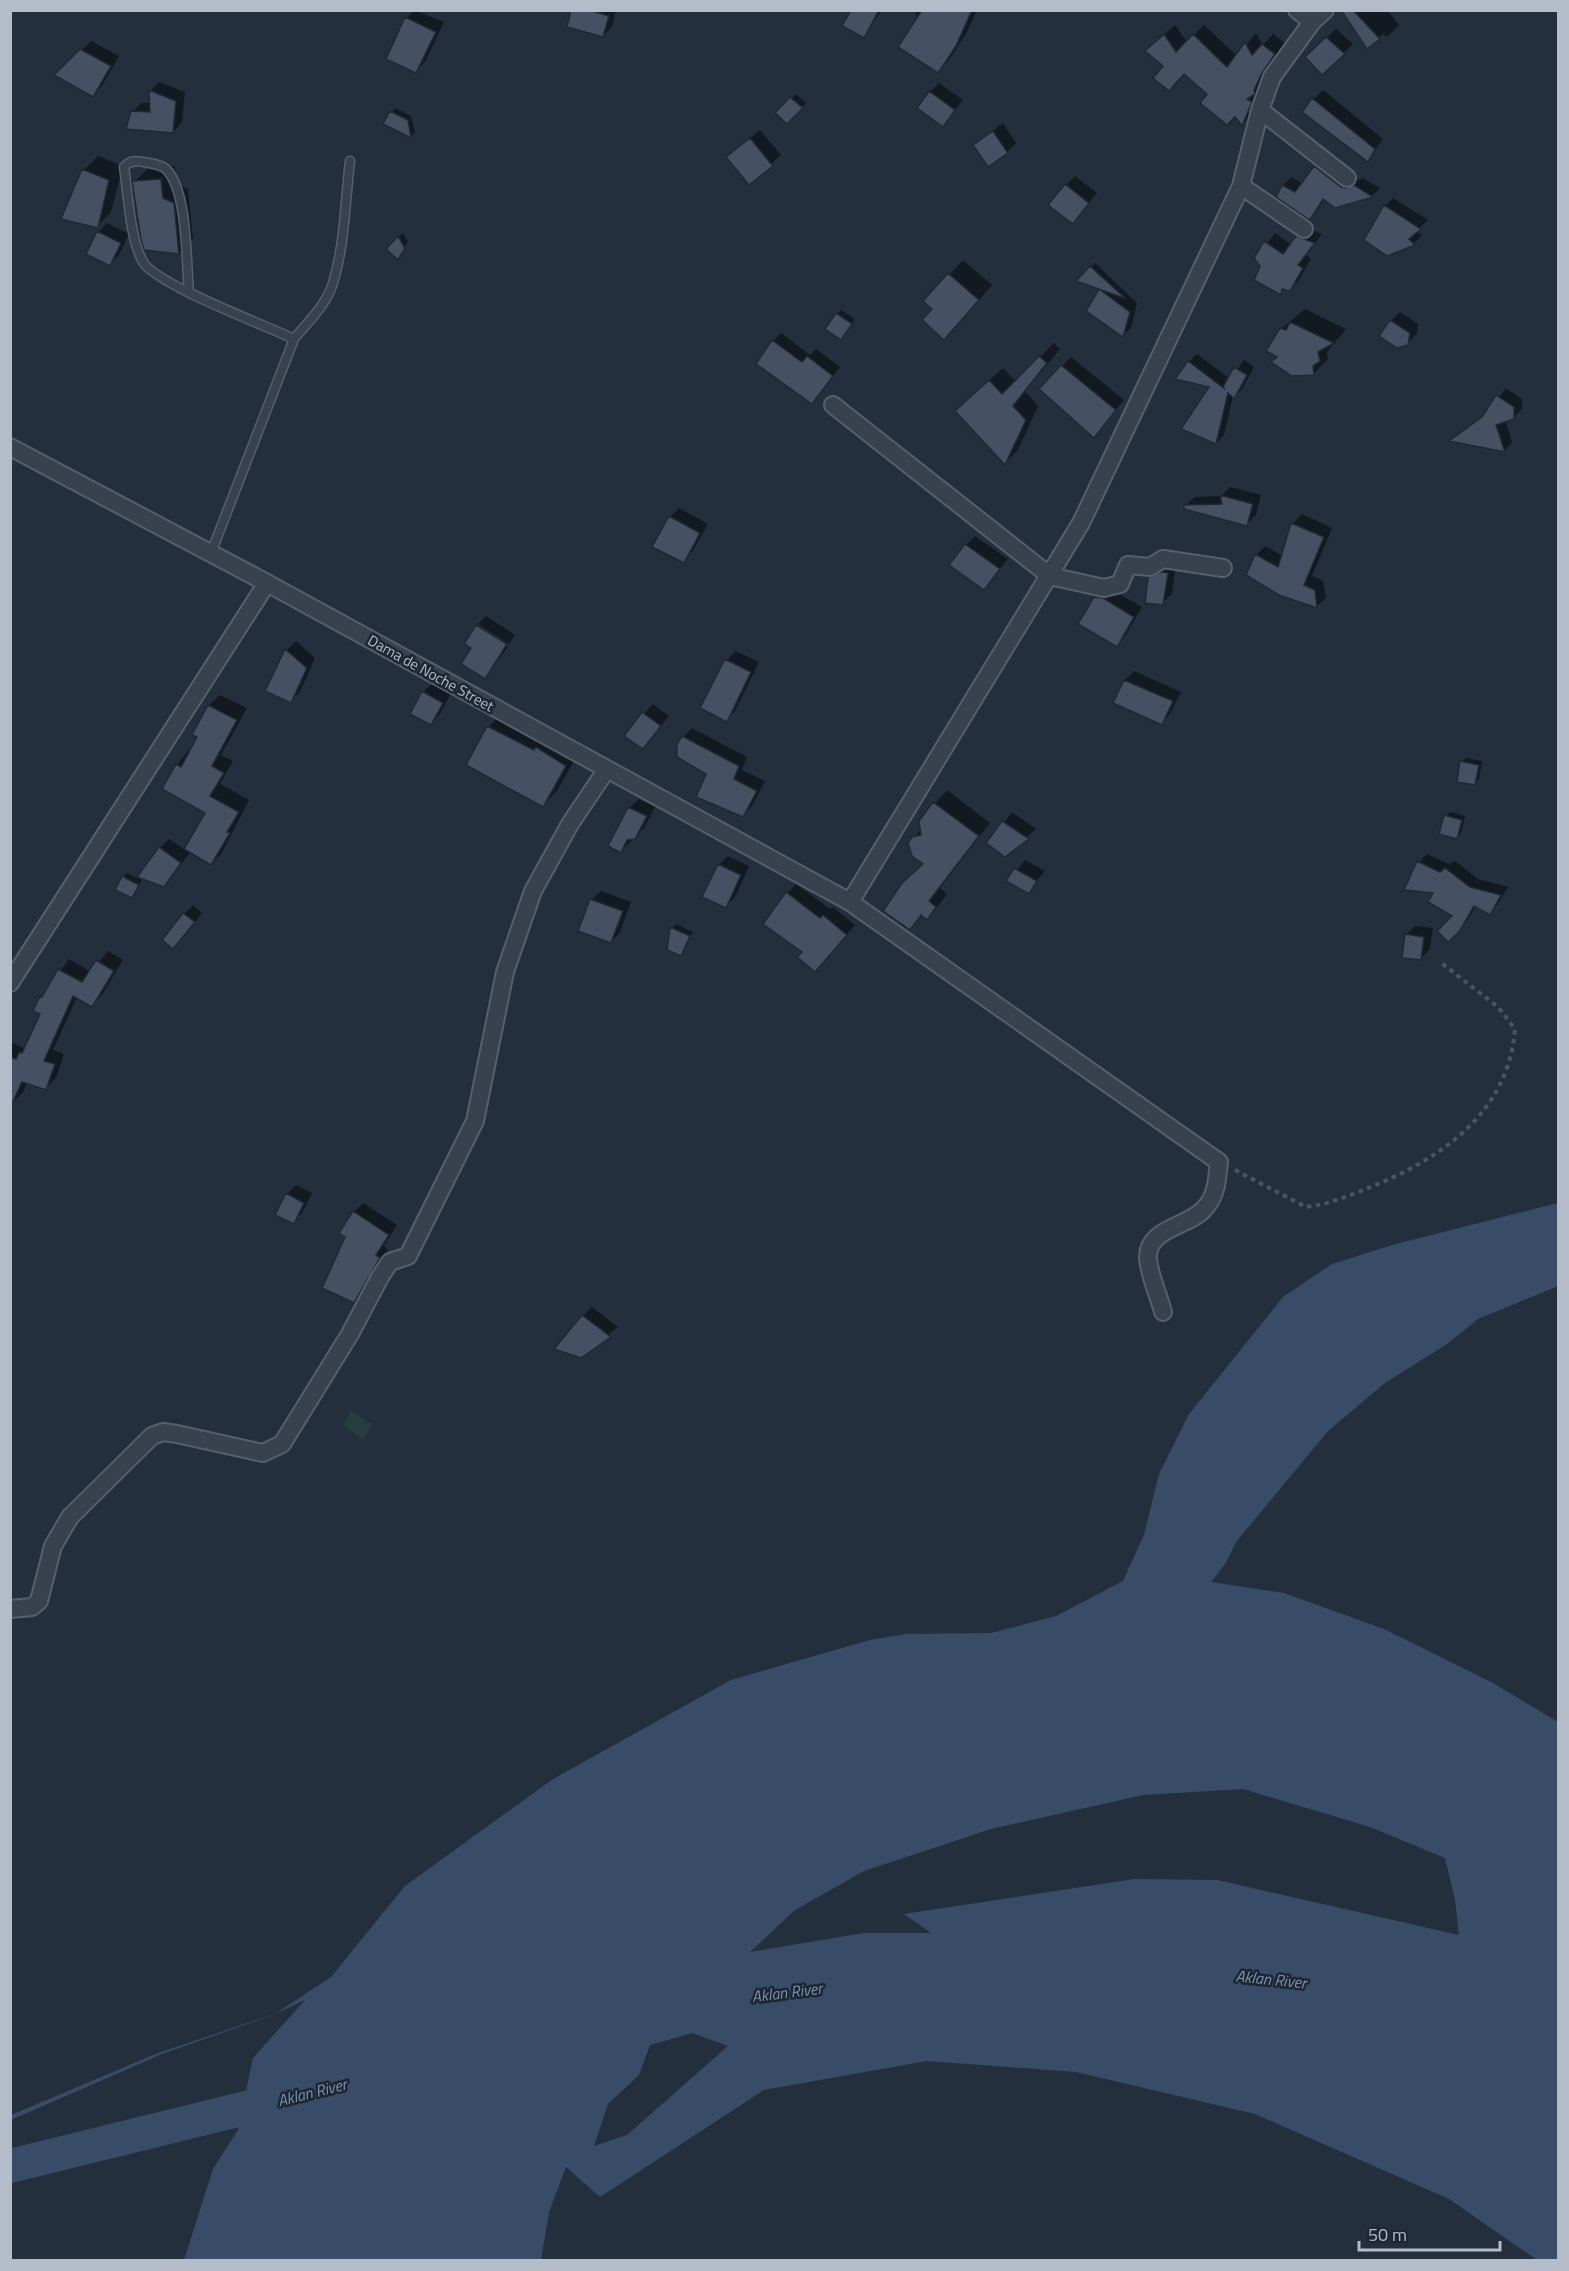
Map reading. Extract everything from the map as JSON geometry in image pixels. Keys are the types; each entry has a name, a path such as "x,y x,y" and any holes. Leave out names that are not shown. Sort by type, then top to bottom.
{"street":[{"path":"1297,10 1312,22"},
{"path":"850,902 1081,523 1241,186 1260,110 1272,77 1312,22 1325,10"},
{"path":"1260,110 1347,178"},
{"path":"1241,186 1304,229"},
{"path":"832,405 1050,576 1104,588 1120,584 1125,568 1130,564 1147,568 1163,559 1223,568"},
{"name":"Dama de Noche Street","path":"10,447 267,583 850,902 1219,1162"},
{"path":"10,983 267,583"},
{"path":"10,1609 32,1607 39,1601 53,1546 70,1517 152,1436 163,1432 177,1434 263,1454 282,1444 350,1334 390,1262 408,1256 416,1244 470,1135 482,1098 505,972 533,891 570,824 607,769"},
{"path":"1164,1312 1148,1259 1150,1246 1166,1230 1205,1209 1216,1188 1219,1162"}],"lane":[{"path":"189,292 181,204 170,175 158,164 137,160 128,162 124,167 138,250 144,263 159,276 189,292 294,339"},
{"path":"211,553 294,339 321,307 332,286 343,234 350,161"}],"path":[{"path":"1219,1162 1305,1207 1339,1199 1416,1166 1434,1156 1469,1128 1482,1115 1509,1066 1515,1029 1498,1007 1440,962"}],"green space":[{"path":"351,1411 372,1424 364,1440 343,1425"}],"water":[{"path":"1558,1203 1558,1286 1478,1319 1447,1344 1385,1383 1328,1431 1236,1542 1226,1563 1211,1582 1284,1593 1384,1629 1493,1683 1558,1722 1558,2260 1537,2260 1449,2199 1255,2114 1076,2072 927,2061 764,2090 600,2197 566,2167 549,2212 541,2260 184,2260 213,2169 238,2130 253,2058 305,2000 273,2015 162,2054 11,2120 11,2115 158,2053 275,2014 331,1977 405,1886 553,1779 731,1680 870,1640 906,1634 991,1633 1056,1616 1123,1581 1144,1535 1159,1474 1189,1414 1283,1297 1332,1264 1392,1245","holes":["1243,1789 1370,1827 1445,1858 1455,1900 1459,1935 1217,1880 1134,1879 904,1914 931,1933 864,1933 750,1952 795,1910 864,1871 991,1829 1143,1795","692,2033 728,2046 627,2135 594,2146 608,2104 639,2075 650,2045"]}],"building":[{"path":"571,10 589,10 609,16 603,37 567,27"},
{"path":"851,10 879,10 864,38 842,26"},
{"path":"922,10 972,10 956,46 938,73 898,47"},
{"path":"1341,10 1353,10 1380,39 1367,49"},
{"path":"405,17 436,32 416,73 386,59"},
{"path":"1164,34 1176,52 1193,34 1227,67 1245,42 1252,55 1262,44 1275,54 1262,73 1254,90 1255,94 1247,99 1252,102 1242,126 1235,117 1227,125 1200,103 1207,94 1184,74 1169,91 1153,78 1163,66 1145,51"},
{"path":"1326,37 1345,54 1322,75 1305,57"},
{"path":"80,49 111,66 93,97 54,75"},
{"path":"149,90 176,101 173,133 126,129 131,111 150,112"},
{"path":"929,91 955,110 943,127 917,108"},
{"path":"790,97 803,108 787,124 775,113"},
{"path":"1312,98 1375,149 1368,162 1302,112"},
{"path":"390,111 408,120 411,138 383,124"},
{"path":"993,131 1008,153 988,167 973,145"},
{"path":"750,138 773,166 749,185 726,157"},
{"path":"1314,166 1341,187 1354,185 1373,197 1335,208 1323,199 1310,220 1308,219 1276,197 1282,185 1295,192"},
{"path":"82,169 109,180 98,228 61,219"},
{"path":"161,179 163,198 174,203 179,254 144,250 141,240 132,181"},
{"path":"1065,184 1089,203 1073,224 1048,205"},
{"path":"1384,205 1421,229 1409,239 1415,245 1387,256 1364,240"},
{"path":"97,231 121,243 110,266 86,254"},
{"path":"398,236 405,248 398,260 386,249"},
{"path":"1296,236 1315,243 1298,265 1303,268 1290,291 1282,289 1281,295 1254,280 1260,266 1254,258 1264,241 1283,254"},
{"path":"1090,266 1125,298 1076,281"},
{"path":"948,273 979,300 944,340 922,320 932,309 923,301"},
{"path":"1099,289 1130,312 1123,337 1086,311"},
{"path":"836,313 852,324 841,340 825,329"},
{"path":"1390,320 1410,333 1408,345 1397,348 1379,336"},
{"path":"1290,322 1334,343 1318,352 1320,361 1313,366 1314,375 1292,376 1271,362 1277,357 1266,351 1280,328 1286,330"},
{"path":"772,340 802,362 807,356 833,376 812,404 756,364"},
{"path":"1039,356 1047,363 1013,406 1026,420 1005,465 955,411 989,380 1002,394"},
{"path":"1188,361 1225,389 1223,387 1234,367 1247,375 1234,399 1228,393 1216,444 1181,429 1209,387 1175,379"},
{"path":"1061,365 1116,410 1094,438 1039,389"},
{"path":"1496,395 1514,407 1514,419 1496,425 1505,452 1449,441 1482,417"},
{"path":"1220,495 1253,504 1247,526 1184,509 1184,505 1222,504"},
{"path":"669,516 700,533 684,563 652,547"},
{"path":"1291,523 1324,537 1304,585 1315,590 1317,608 1279,595 1246,575 1255,554 1278,567"},
{"path":"965,544 1000,569 984,590 949,565"},
{"path":"1162,572 1168,573 1163,605 1145,603 1148,577"},
{"path":"1094,597 1103,598 1134,617 1117,647 1078,624"},
{"path":"476,625 507,644 485,679 461,664 471,648 464,644"},
{"path":"285,649 307,668 291,703 265,691"},
{"path":"725,659 751,672 727,722 700,708"},
{"path":"1124,680 1173,701 1162,725 1113,703"},
{"path":"422,691 443,703 431,725 410,714"},
{"path":"208,705 237,720 212,766 224,773 210,796 239,812 227,832 230,833 211,865 184,849 205,813 162,789 176,764 181,767 197,737 192,735"},
{"path":"642,712 661,726 643,749 624,736"},
{"path":"487,726 534,750 536,747 566,766 543,807 466,765"},
{"path":"682,736 739,766 734,779 757,791 743,817 696,797 706,774 677,757 677,744"},
{"path":"1460,761 1479,765 1475,785 1457,782"},
{"path":"933,802 979,836 929,901 936,907 927,920 921,915 910,930 883,911 902,883 923,864 912,856 908,843 912,837 921,835 919,821"},
{"path":"628,807 647,816 635,839 627,840 621,853 608,846"},
{"path":"1444,815 1462,820 1457,839 1439,834"},
{"path":"1002,821 1029,839 1005,857 986,843"},
{"path":"159,847 181,863 164,887 137,877"},
{"path":"1417,861 1440,872 1445,868 1470,887 1501,895 1490,915 1474,906 1459,932 1448,942 1437,931 1452,916 1428,902 1433,893 1404,890"},
{"path":"718,864 741,875 726,908 702,897"},
{"path":"1014,868 1037,881 1029,894 1006,881"},
{"path":"122,876 139,885 132,898 115,890"},
{"path":"786,892 820,918 823,915 847,935 815,972 797,957 802,952 763,924"},
{"path":"590,899 623,911 611,943 578,931"},
{"path":"183,913 195,922 173,949 162,940"},
{"path":"670,927 690,936 681,956 667,950"},
{"path":"1405,934 1424,937 1421,960 1402,958"},
{"path":"96,960 114,971 92,1007 73,996 44,1061 55,1064 46,1090 22,1082 10,1108 10,1057 16,1059 19,1052 22,1053 40,1014 33,1011 40,996 42,997 58,969 82,982"},
{"path":"286,1193 304,1203 294,1224 275,1215"},
{"path":"353,1211 389,1235 376,1255 380,1258 354,1303 322,1288 345,1237 339,1233"},
{"path":"582,1315 611,1337 581,1358 554,1349"}],"waterway":[{"name":"Aklan River","path":"10,2166 287,2098"}]}
